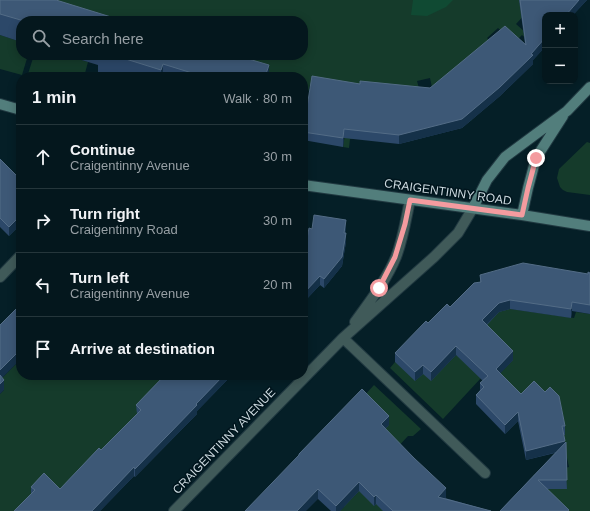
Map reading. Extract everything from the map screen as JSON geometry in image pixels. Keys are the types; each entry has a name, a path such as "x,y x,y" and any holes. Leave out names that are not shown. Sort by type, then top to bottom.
{"street":[{"name":"CRAIGENTINNY AVENUE","path":"308,374 343,338 434,257 458,233 487,180 505,157 567,111 590,87"},
{"path":"0,104 16,109"},
{"name":"CRAIGENTINNY AVENUE","path":"522,215 536,158 567,111"},
{"name":"CRAIGENTINNY ROAD","path":"308,186 522,215 590,226"},
{"name":"CRAIGENTINNY AVENUE","path":"343,338 379,288 395,257 405,224 410,200"},
{"path":"0,276 16,260"},
{"path":"343,338 485,473"},
{"name":"CRAIGENTINNY AVENUE","path":"174,511 302,380"}],"green space":[{"path":"0,0 520,0 530,9 516,24 542,47 542,49 540,52 522,35 514,43 498,28 487,38 494,45 449,93 472,120 459,129 453,112 434,97 430,78 417,81 420,92 404,105 413,140 407,142 403,125 360,89 355,139 350,139 349,148 343,147 348,114 333,88 310,85 308,92 308,72 219,72 180,60 308,60 308,16 41,16"},
{"path":"413,0 453,0 446,7 427,16 411,15"},
{"path":"0,35 16,40 16,60 26,60 23,72 16,72 16,73 0,69"},
{"path":"32,60 81,60 88,62 85,72 29,72"},
{"path":"587,142 590,143 590,195 567,192 560,187 557,178 559,169"},
{"path":"476,292 511,309 574,318 576,312 590,314 590,511 560,511 546,489 567,488 534,478 533,475 569,467 562,435 565,435 521,403 495,378 513,360 491,368"},
{"path":"457,355 481,378 443,419 390,368 395,362 422,373"},
{"path":"16,364 16,380 161,380 179,396 159,391 79,478 31,511 0,511 0,394 4,390 0,380"},
{"path":"374,385 421,429 413,436 408,436 381,465 388,491 396,511 340,511 344,507 362,398"}],"building":[{"path":"0,0 56,0 108,16 16,16 16,19 0,14"},
{"path":"520,0 579,0 569,12 542,12 542,41 531,54 533,55 500,87 462,119 399,135 344,129 343,138 308,133 308,101 312,76 360,84 360,81 430,88 505,26 526,45"},
{"path":"129,60 252,60 269,65 267,72 189,72 163,64 161,70"},
{"path":"0,159 16,175 16,220 9,227 0,218"},
{"path":"314,215 346,220 344,233 346,233 342,257 324,279 320,276 308,289 308,233 309,228 312,229"},
{"path":"523,263 588,274 588,272 590,273 590,305 572,302 571,309 510,300 499,303 482,320 513,351 496,369 521,394 534,381 545,392 550,387 559,396 565,426 562,426 565,441 526,451 518,412 505,425 476,395 484,387 480,383 488,376 456,346 431,372 423,365 415,372 395,353 426,321 428,323 447,304 450,307 474,283 481,282 480,275"},
{"path":"16,309 16,354 0,370 0,325"},
{"path":"0,375 4,380 0,384"},
{"path":"160,380 219,380 135,469 134,467 92,511 14,511 35,490 31,487 44,473 60,489 99,448 101,450 141,410 136,405"},
{"path":"362,389 389,416 381,424 446,488 438,497 491,511 393,511 376,495 374,497 359,482 336,506 318,489 297,511 245,511"},
{"path":"566,442 567,480 538,480 569,510 500,511"}],"route":[{"path":"379,288 395,257 405,224 410,200 522,215 536,158"}]}
